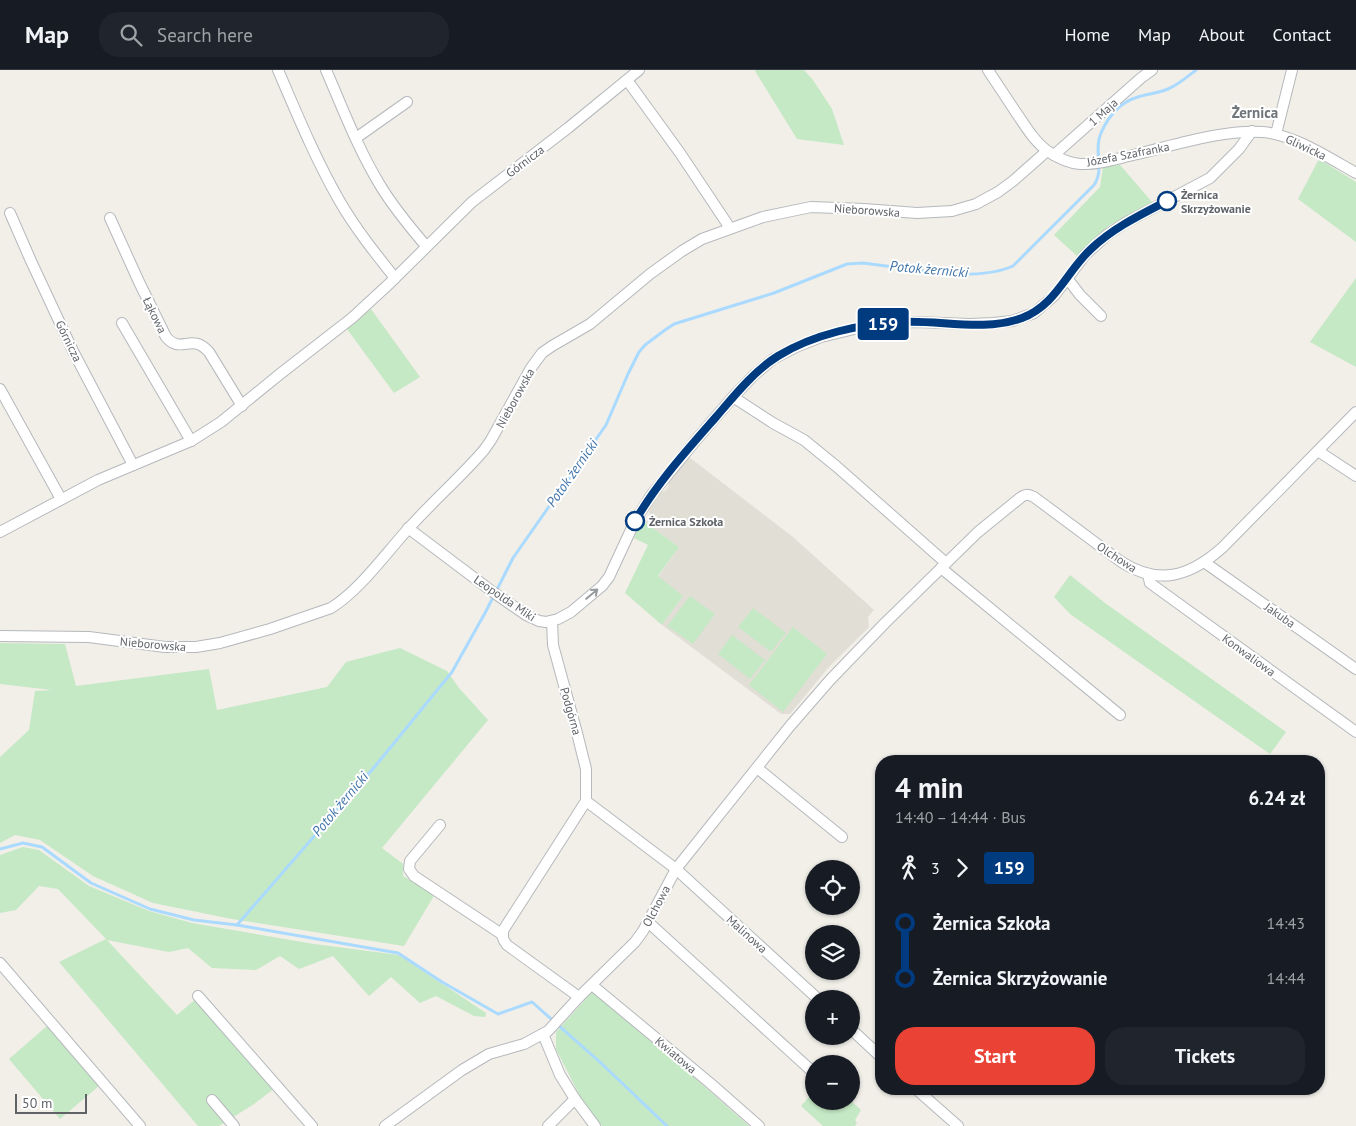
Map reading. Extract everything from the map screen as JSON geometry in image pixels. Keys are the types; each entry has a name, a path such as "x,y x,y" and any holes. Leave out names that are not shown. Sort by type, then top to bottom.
{"street":[{"path":"278,70 317,160 339,201 363,238 395,278"},
{"path":"326,70 356,138 380,185 400,216 426,246"},
{"name":"Górnicza","path":"0,532 98,480 191,441 221,422 345,324 472,202 639,70"},
{"name":"Józefa Szafranka","path":"988,70 1038,143 1050,153 1071,162 1081,164 1107,161 1229,133 1252,132"},
{"name":"1 Maja","path":"1050,153 1152,70"},
{"path":"1276,134 1292,70"},
{"path":"628,80 730,228"},
{"path":"356,138 407,102"},
{"name":"Gliwicka","path":"1252,132 1276,134 1307,147 1356,173"},
{"name":"Leopolda Miki","path":"408,528 533,619 539,621 558,620 597,591 606,581 635,521 652,494 733,397 765,365 778,356 821,338 871,325 916,322 980,324 1012,321 1039,310 1054,296 1085,255 1107,235 1125,223 1210,178 1239,149 1252,132"},
{"name":"Nieborowska","path":"0,636 96,638 165,647 196,647 220,643 290,623 331,608 354,589 408,528 487,445 531,368 542,353 594,321 650,274 687,247 702,239 763,217 810,207 857,208 917,214 952,211 976,204 998,192 1050,153"},
{"name":"Górnicza","path":"10,213 73,351 134,465"},
{"name":"Łąkowa","path":"110,218 166,337 176,344 196,343 203,346 209,352 242,406"},
{"path":"1067,278 1080,295 1101,316"},
{"path":"122,323 191,441"},
{"path":"0,389 3,400 61,499"},
{"path":"733,397 773,423 804,440 836,466 944,565 1120,715"},
{"name":"Olchowa","path":"385,1126 462,1070 489,1054 524,1044 543,1034 555,1023 629,949 648,922 676,869 790,726 830,680 944,565 990,522 1022,496 1029,495 1039,500 1134,570 1148,575 1166,576 1183,572 1204,562 1222,548 1356,412"},
{"path":"1318,451 1356,476"},
{"name":"Jakuba","path":"1204,562 1356,669"},
{"name":"Konwaliowa","path":"1148,575 1150,583 1356,732"},
{"name":"Podgórna","path":"552,621 554,651 586,770 586,801"},
{"path":"757,768 842,837"},
{"path":"502,935 586,801 676,869"},
{"path":"440,825 410,861 409,870 414,876 502,935 507,945 579,997"},
{"name":"Malinowa","path":"676,869 808,990"},
{"path":"648,922 805,1065"},
{"path":"0,963 140,1126"},
{"name":"Kwiatowa","path":"592,985 759,1126"},
{"path":"198,996 312,1126"},
{"path":"543,1034 560,1075 594,1126"},
{"path":"860,1037 875,1051"},
{"path":"923,1095 958,1126"},
{"path":"548,1126 575,1099"},
{"path":"212,1100 234,1126"}],"shaded area":[{"path":"689,457 793,537 874,610 868,617 869,627 828,668 790,714 781,714 662,625 683,596 658,577 679,547 646,523 650,514 648,509 659,492 665,491 669,485 668,482"}],"green space":[{"path":"756,70 804,70 832,109 844,145 797,139"},
{"path":"1319,159 1356,182 1356,242 1298,199"},
{"path":"1120,165 1152,202 1110,225 1077,256 1054,235 1100,187 1103,167"},
{"path":"1356,278 1356,367 1310,342"},
{"path":"371,309 420,377 394,393 347,329"},
{"path":"644,523 679,547 658,576 683,596 662,625 625,593 648,545 634,538 638,529"},
{"path":"1070,575 1105,603 1286,732 1270,754 1070,614 1054,597"},
{"path":"690,596 715,614 693,644 667,626"},
{"path":"753,608 786,633 771,652 738,627"},
{"path":"793,627 827,654 783,712 749,685"},
{"path":"732,635 765,660 750,679 718,654"},
{"path":"0,643 65,644 76,686 209,669 217,710 327,687 346,662 400,648 447,671 459,688 488,720 382,848 403,864 403,876 435,894 404,946 232,919 153,903 93,876 40,840 15,835 0,843 0,757 29,730 35,691 52,690 0,684"},
{"path":"23,847 39,850 89,886 149,911 192,923 314,944 399,955 486,1013 485,1017 474,1016 436,996 420,1003 391,977 369,996 333,956 299,969 280,956 256,970 212,968 188,948 169,952 107,940 177,1015 197,998 275,1088 219,1126 198,1126 59,962 106,939 58,889 39,886 16,910 0,913 0,855"},
{"path":"593,991 749,1126 602,1126 582,1100 556,1049 556,1032"},
{"path":"47,1026 100,1085 60,1119 9,1059"},
{"path":"805,1101 805,1110 801,1106"},
{"path":"805,1110 861,1110 855,1120 857,1123 855,1126 823,1126"}],"waterway":[{"name":"Potok żernicki","path":"0,849 23,843 42,847 91,883 150,909 194,920 237,925 377,764 452,672 513,558 606,425 628,374 639,352 645,345 674,324 774,293 847,264 863,263 947,274 989,273 1013,266 1094,185 1099,173 1099,140 1104,127 1115,111 1132,99 1172,87 1196,70"},
{"path":"237,925 398,953 442,982 498,1014 532,1002 601,1063 667,1126"}],"bus line":[{"name":"159","path":"635,521 652,494 733,397 765,365 778,356 833,333 871,325 902,322 986,324 1022,318 1039,310 1047,303 1085,255 1107,235 1125,223 1167,201"}],"place":[{"name":"Żernica Skrzyżowanie","path":"1167,201"},
{"name":"Żernica Szkoła","path":"635,521"}],"district":[{"name":"Żernica","path":"1255,112"}]}
